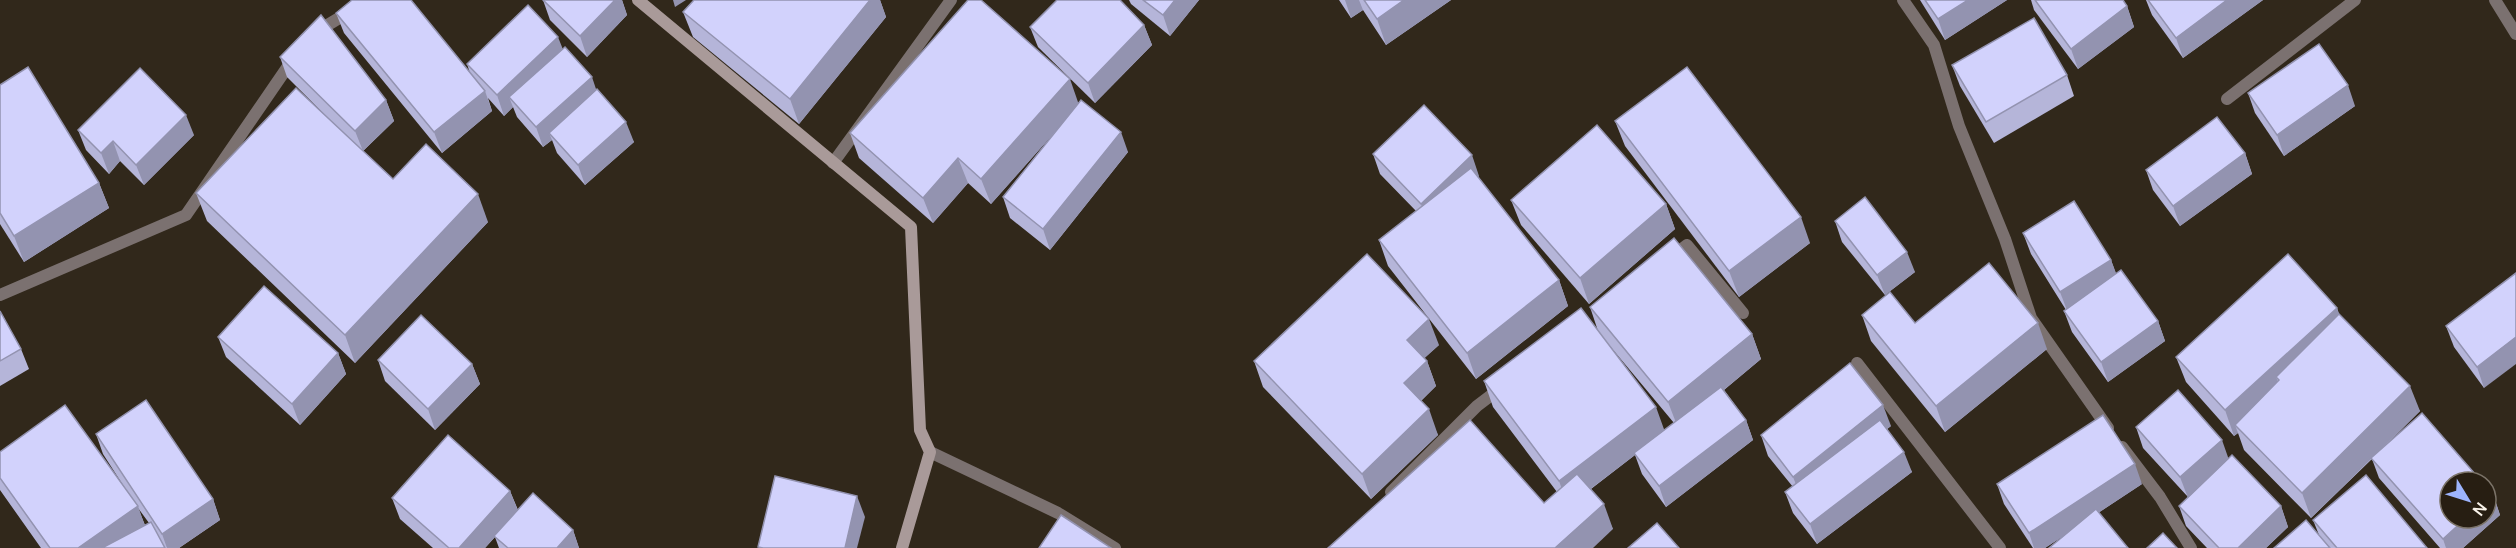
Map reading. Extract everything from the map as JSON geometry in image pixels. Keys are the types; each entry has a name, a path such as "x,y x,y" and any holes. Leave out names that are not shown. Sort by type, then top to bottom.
{"street":[{"path":"0,296 186,215 304,42 369,0"},
{"path":"638,0 911,227 920,430 930,452 1058,513 1115,548"},
{"path":"833,163 951,0"},
{"path":"1903,0 1934,45 1959,126 2005,239 2031,318 2096,412 2160,497 2191,548"},
{"path":"2227,99 2355,0"},
{"path":"2495,0 2516,34"},
{"path":"1660,266 1687,244 1743,313"},
{"path":"1857,363 2000,548"},
{"path":"1385,498 1477,406 1514,378"},
{"path":"902,548 930,452"}],"building":[{"path":"352,0 411,0 485,91 434,132 336,13"},
{"path":"543,0 615,0 580,36"},
{"path":"694,0 870,0 790,99 683,12"},
{"path":"968,0 981,0 1070,79 981,179 958,158 923,198 850,133"},
{"path":"1057,0 1120,0 1144,25 1088,83 1030,27"},
{"path":"1143,0 1175,0 1163,15"},
{"path":"1364,0 1404,0 1377,19"},
{"path":"1925,0 1968,0 1938,19"},
{"path":"2035,0 2123,0 2127,6 2071,49"},
{"path":"2148,0 2227,0 2176,38"},
{"path":"528,5 558,37 497,95 467,64"},
{"path":"321,15 386,100 355,131 280,57"},
{"path":"2034,18 2067,75 1986,122 1952,65"},
{"path":"2319,44 2348,85 2277,135 2248,93"},
{"path":"565,47 592,77 536,127 509,97"},
{"path":"28,67 99,183 14,236 0,213 0,85"},
{"path":"1687,67 1801,217 1729,271 1615,121"},
{"path":"140,68 186,115 136,165 113,141 101,153 78,130"},
{"path":"296,88 393,179 426,144 478,194 345,335 196,193"},
{"path":"597,89 626,122 578,165 549,133"},
{"path":"1081,100 1121,132 1043,229 1003,197"},
{"path":"1424,105 1472,155 1421,204 1373,154"},
{"path":"2217,117 2245,153 2173,206 2146,170"},
{"path":"1597,125 1666,204 1580,278 1511,200"},
{"path":"1471,168 1559,280 1467,353 1379,240"},
{"path":"1865,197 1907,252 1877,275 1835,221"},
{"path":"2074,201 2111,260 2060,292 2023,233"},
{"path":"1674,238 1752,334 1668,402 1590,307"},
{"path":"1367,254 1429,319 1407,340 1427,361 1404,383 1429,409 1362,474 1254,361"},
{"path":"2288,254 2337,308 2225,410 2176,357"},
{"path":"1989,263 2038,323 1936,406 1862,315 1890,292 1915,323"},
{"path":"2121,270 2158,321 2101,362 2064,311"},
{"path":"2516,273 2516,337 2477,367 2446,326"},
{"path":"264,286 338,353 292,404 218,337"},
{"path":"1581,308 1656,407 1559,481 1484,381"},
{"path":"0,311 21,349 0,361"},
{"path":"2339,314 2410,386 2302,493 2235,425 2279,380 2276,377"},
{"path":"421,315 472,364 428,409 378,360"},
{"path":"1850,363 1883,405 1793,477 1761,435"},
{"path":"1721,387 1746,420 1659,486 1634,453"},
{"path":"2178,390 2222,440 2180,477 2136,427"},
{"path":"146,400 213,499 162,534 96,434"},
{"path":"65,405 138,506 78,548 50,548 0,478 0,452"},
{"path":"2422,413 2472,470 2438,470 2438,530 2453,530 2443,539 2371,458"},
{"path":"2103,415 2135,464 2029,533 1997,484"},
{"path":"1470,420 1544,503 1577,474 1604,504 1555,548 1328,548"},
{"path":"1880,420 1904,452 1810,524 1785,492"},
{"path":"448,435 510,491 459,548 449,548 392,498"},
{"path":"2232,455 2281,506 2238,548 2219,548 2179,506"},
{"path":"2366,475 2427,548 2337,548 2313,520"},
{"path":"775,476 857,496 845,548 758,547"},
{"path":"533,493 573,530 557,548 508,548 494,536"},
{"path":"2096,509 2128,548 2049,548"},
{"path":"1061,515 1111,548 1039,548"},
{"path":"2306,520 2330,548 2274,548"},
{"path":"151,522 165,548 102,548"},
{"path":"1657,523 1679,548 1628,548"},
{"path":"2163,533 2177,548 2147,548"}]}
